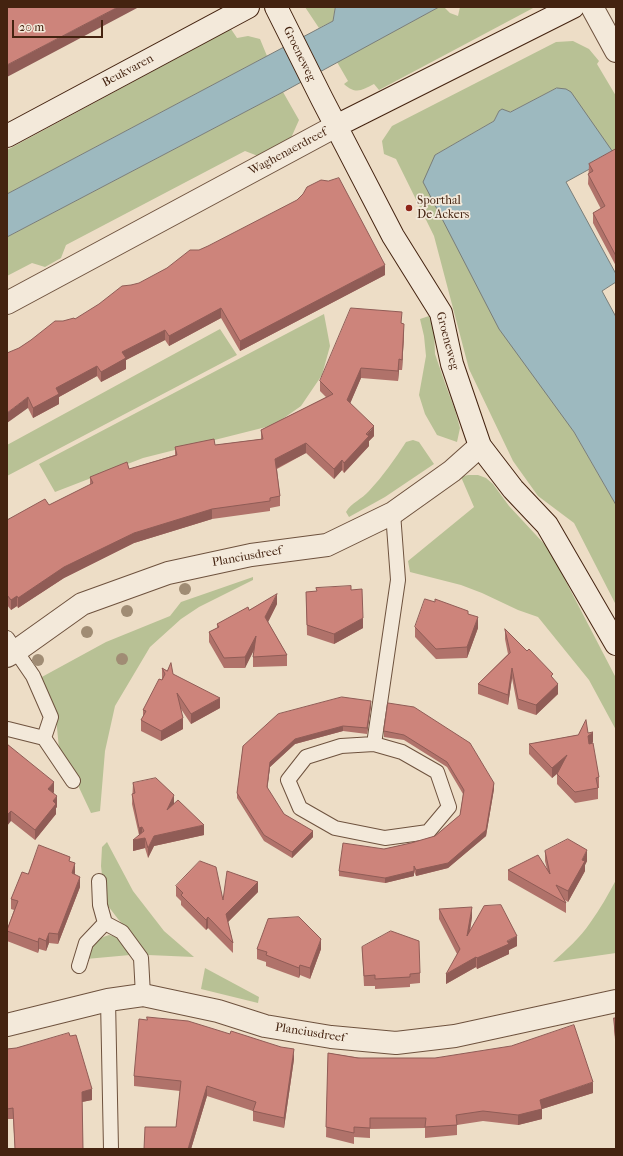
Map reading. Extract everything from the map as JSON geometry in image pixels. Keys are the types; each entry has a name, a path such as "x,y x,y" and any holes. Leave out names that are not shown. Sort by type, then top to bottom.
{"street":[{"name":"Beukvaren","path":"7,136 248,7"},
{"name":"Waghenaerdreef","path":"7,303 336,126 573,7"},
{"path":"592,7 616,51"},
{"name":"Groeneweg","path":"279,12 393,236 441,313 452,364 480,446 513,489 547,525 616,644"},
{"name":"Planciusdreef","path":"10,648 82,604 168,573 251,555 327,545 392,513 452,471 480,446"},
{"name":"Planciusdreef","path":"7,1025 108,1000 143,995 218,1011 265,1026 331,1038 396,1043 455,1036 616,1001"}],"lane":[{"path":"374,744 398,580 392,513"},
{"path":"10,648 33,676 51,717 44,738"},
{"path":"8,729 44,738 73,781"},
{"path":"374,744 402,752 437,772 449,807 428,832 385,838 335,828 300,808 288,780 306,757 341,746 374,744"},
{"path":"99,881 100,905 105,923 122,932 141,958 143,995"},
{"path":"78,966 86,943 105,923"},
{"path":"108,1000 111,1149"}],"green space":[{"path":"305,7 335,7 333,21 319,28"},
{"path":"439,7 444,7 450,13 458,16 460,7 535,7 379,90 374,84 362,90 356,90 344,84 348,81 337,62"},
{"path":"231,29 237,38 248,36 260,39 267,56 7,194 7,150"},
{"path":"573,41 589,49 599,61 597,64 616,96 615,155 557,88 510,112 499,111 494,121 435,155 574,432 616,505 616,605 574,523 538,496 513,461 469,369 434,236 396,159 384,154 382,141 392,126 556,42"},
{"path":"283,92 299,120 291,138 258,156 245,151 66,245 61,258 45,267 32,263 7,276 7,237"},
{"path":"324,314 330,346 322,375 301,406 274,425 143,458 55,492 39,464"},
{"path":"429,316 434,330 435,354 460,428 457,442 437,435 425,414 419,395 426,356 424,336 420,319"},
{"path":"220,329 237,355 7,476 7,445"},
{"path":"413,440 419,442 434,464 385,497 349,517 346,512 348,509 374,485 389,467 406,442"},
{"path":"478,475 486,478 493,484 509,506 549,549 616,678 616,730 589,680 538,617 518,610 461,585 410,572 408,561 474,507 461,477"},
{"path":"253,577 253,580 199,607 181,619 150,647 115,706 105,751 100,811 91,813 59,749 56,717 40,678 106,642 170,616 181,602"},
{"path":"107,842 133,891 164,931 194,957 148,955 139,948 129,931 105,902 101,866 102,847"},
{"path":"616,880 616,953 553,962 582,934 601,907"},
{"path":"109,935 122,941 127,947 130,955 86,959 94,944 101,938"},
{"path":"205,968 259,997 258,1003 201,989"}],"water":[{"path":"335,7 439,7 283,92 7,237 7,194 333,21"},
{"path":"557,88 566,89 571,92 615,155 566,182 616,274 616,282 602,291 616,317 616,505 574,432 499,329 423,182 435,155 494,121 499,111 502,109 510,112"}],"building":[{"path":"7,7 118,7 7,65"},
{"path":"616,149 616,256 593,213 605,206 588,174 593,171 589,164"},
{"path":"339,178 385,265 240,341 221,308 169,336 165,330 122,352 126,358 101,372 97,366 56,388 59,394 33,408 28,397 7,413 7,353 19,348 31,340 55,321 75,319 99,304 122,286 139,283 167,268 190,250 199,250 208,246 297,200 307,187 321,180 328,181"},
{"path":"351,308 402,312 401,323 404,324 402,360 399,359 398,371 361,368 347,400 374,426 366,434 369,436 344,463 342,460 334,469 306,443 275,459 280,496 270,498 270,501 212,509 134,533 64,567 18,598 17,596 11,600 7,595 7,520 45,499 49,505 93,483 90,477 127,462 129,469 177,455 175,447 214,439 215,445 263,439 261,430 333,394 320,381"},
{"path":"351,586 351,590 362,589 363,618 334,634 307,625 306,592 317,591 316,588"},
{"path":"277,594 265,617 287,655 253,657 256,636 245,657 224,658 209,632 219,627 217,624 248,607 249,610"},
{"path":"425,599 435,602 435,599 468,611 468,614 478,617 467,647 436,649 415,627"},
{"path":"505,629 527,651 529,649 553,674 551,676 558,684 536,705 518,699 512,668 508,695 478,684 510,653"},
{"path":"171,663 173,674 220,698 191,714 177,693 183,718 161,731 141,720 146,711 143,710 159,679 162,680 165,674 162,668 167,671"},
{"path":"342,697 371,701 367,728 343,726 295,739 270,762 267,787 284,814 313,831 292,852 264,835 237,793 243,746 278,714"},
{"path":"388,703 414,707 470,743 494,783 486,830 448,863 416,870 414,866 414,871 385,878 339,871 343,843 384,849 435,836 460,815 464,790 447,762 404,735 384,731"},
{"path":"586,720 588,733 593,732 588,736 589,744 593,743 599,777 596,778 598,788 575,792 557,774 567,755 552,768 529,744 578,735"},
{"path":"7,744 54,782 48,789 57,796 53,801 56,804 35,830 11,811 7,815"},
{"path":"156,778 174,795 167,810 178,800 204,825 154,836 148,848 145,838 133,840 144,831 142,827 139,828 132,794 135,793 133,783"},
{"path":"568,839 587,850 582,860 585,861 568,891 556,885 566,903 508,870 538,855 550,874 545,851"},
{"path":"39,845 70,857 69,861 75,863 72,873 80,877 58,934 49,933 46,941 39,938 38,942 7,930 18,901 11,899 22,872 28,874"},
{"path":"200,861 216,867 223,900 227,871 258,882 226,914 233,943 208,917 206,920 181,895 183,893 176,886"},
{"path":"501,905 517,936 507,941 509,944 477,958 476,957 446,974 460,949 439,909 472,907 467,936 484,906"},
{"path":"299,917 321,939 310,968 300,965 299,968 266,955 267,952 257,949 268,919"},
{"path":"391,931 419,941 420,973 410,974 410,977 375,979 375,975 364,976 362,947"},
{"path":"147,1017 188,1021 230,1034 231,1031 281,1047 294,1049 284,1118 253,1111 256,1102 207,1086 188,1149 144,1149 145,1127 176,1127 181,1081 134,1076 139,1019 147,1020"},
{"path":"614,1018 616,1018 616,1041"},
{"path":"574,1025 593,1082 540,1100 542,1109 518,1115 483,1111 456,1115 457,1125 425,1127 426,1118 370,1118 370,1128 354,1127 354,1133 326,1127 328,1053 358,1058 435,1058 511,1046"},
{"path":"69,1033 70,1036 76,1035 92,1089 82,1092 83,1149 15,1149 13,1108 7,1109 7,1049 16,1048"}],"place":[{"name":"Sporthal De Ackers","path":"409,208"}]}
